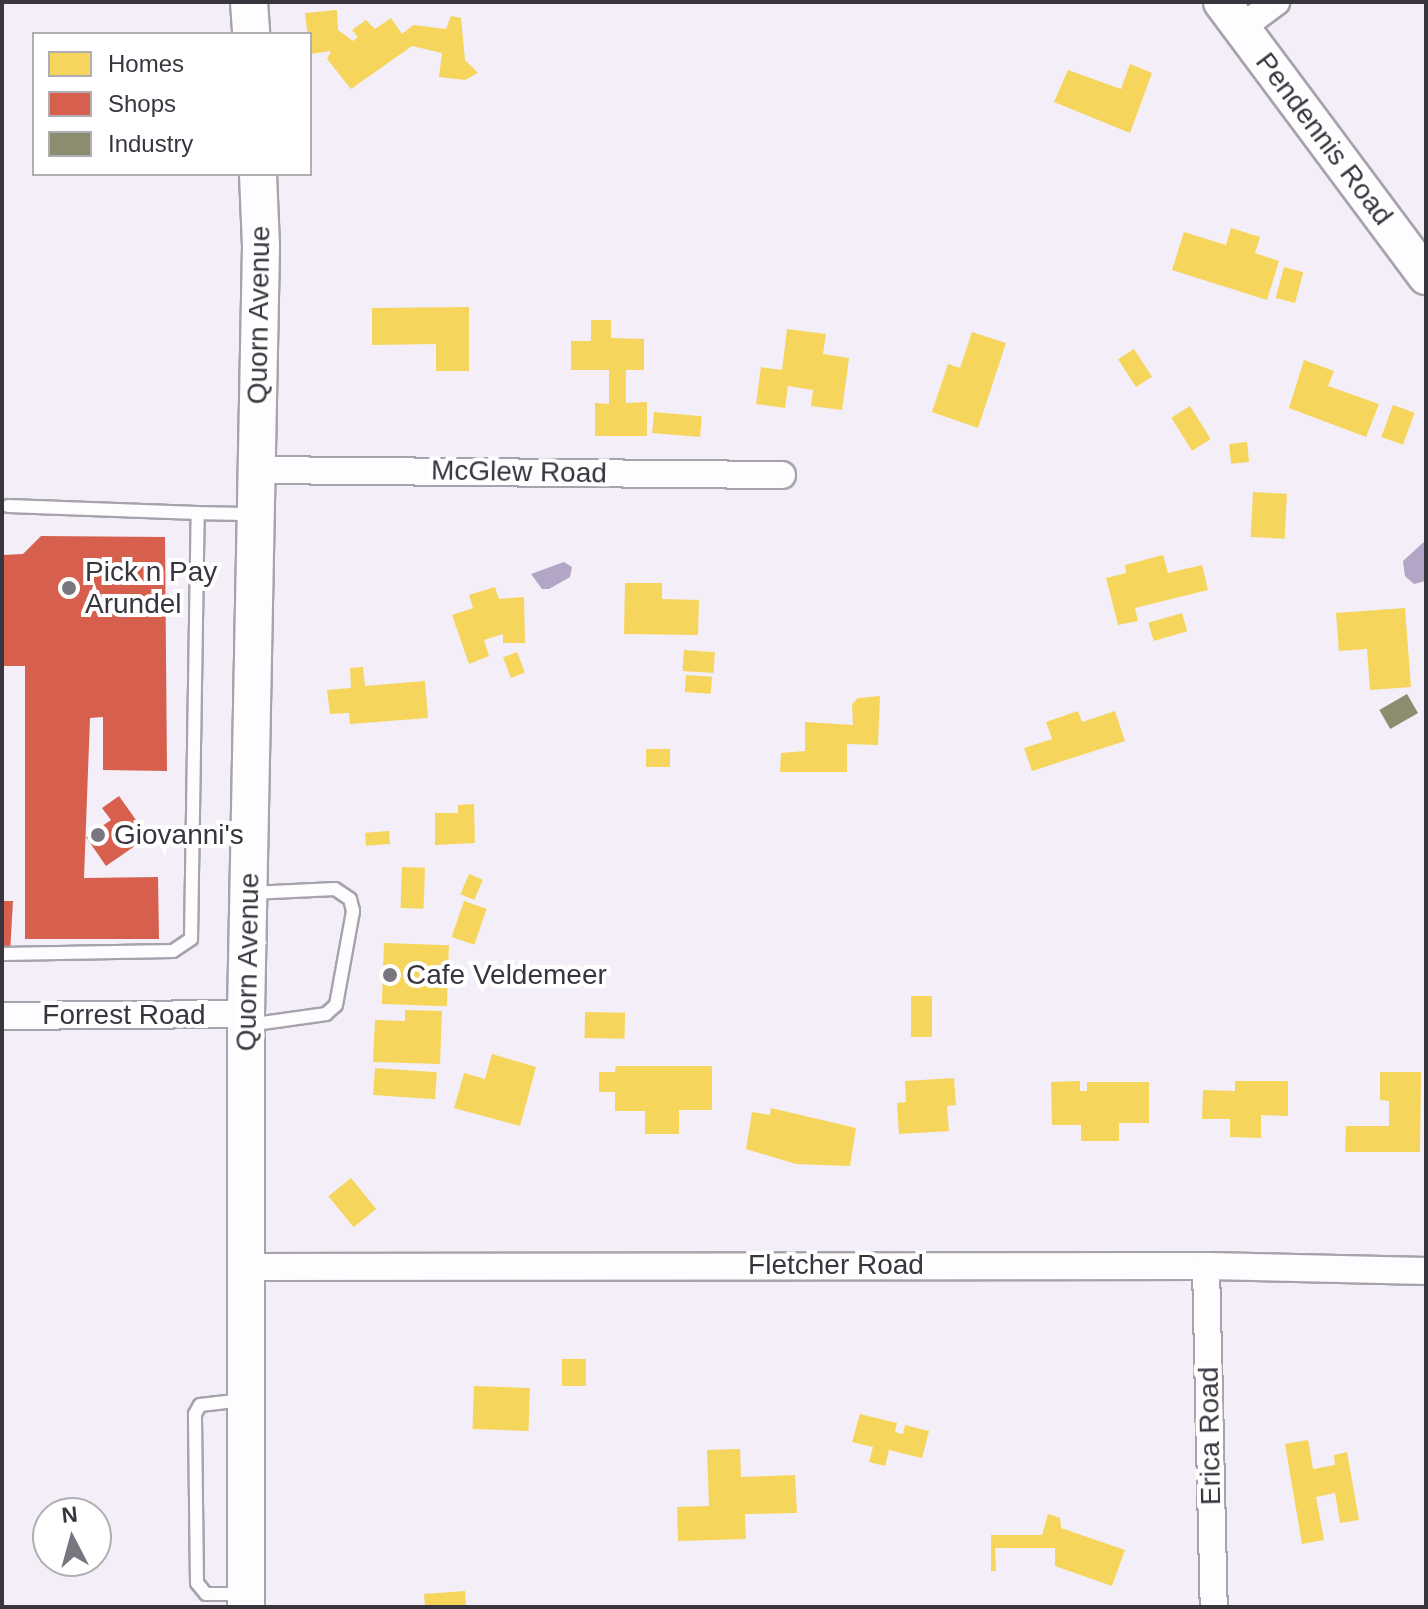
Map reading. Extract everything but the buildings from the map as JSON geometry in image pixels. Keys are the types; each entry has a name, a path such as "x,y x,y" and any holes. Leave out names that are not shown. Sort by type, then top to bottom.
{"street":[{"path":"249,2 251,32"},
{"path":"1231,15 1276,2"},
{"name":"Pendennis Road","path":"1231,15 1426,276"},
{"name":"Quorn Avenue","path":"246,1600 246,1020 257,470 258,176"},
{"name":"McGlew Road","path":"257,470 782,475"},
{"name":"Forrest Road","path":"2,1016 246,1020"},
{"name":"Fletcher Road","path":"247,1267 1206,1266 1426,1271"},
{"name":"Erica Road","path":"1206,1266 1214,1607"}],"lane":[{"path":"8,506 254,514"},
{"path":"2,954 173,951 191,939 198,513"},
{"path":"246,1020 326,1014 336,1005 353,911 350,899 318,886 248,893"},
{"path":"246,1600 206,1594 197,1583 195,1414 200,1405 247,1399"}],"shaded area":[{"path":"1426,540 1426,581 1414,584 1405,576 1403,561"},
{"path":"564,562 572,567 570,577 549,589 542,589 531,574"}],"place":[{"name":"Pick n Pay Arundel","path":"69,588"},
{"name":"Giovanni's","path":"98,835"},
{"name":"Cafe Veldemeer","path":"390,975"}]}
